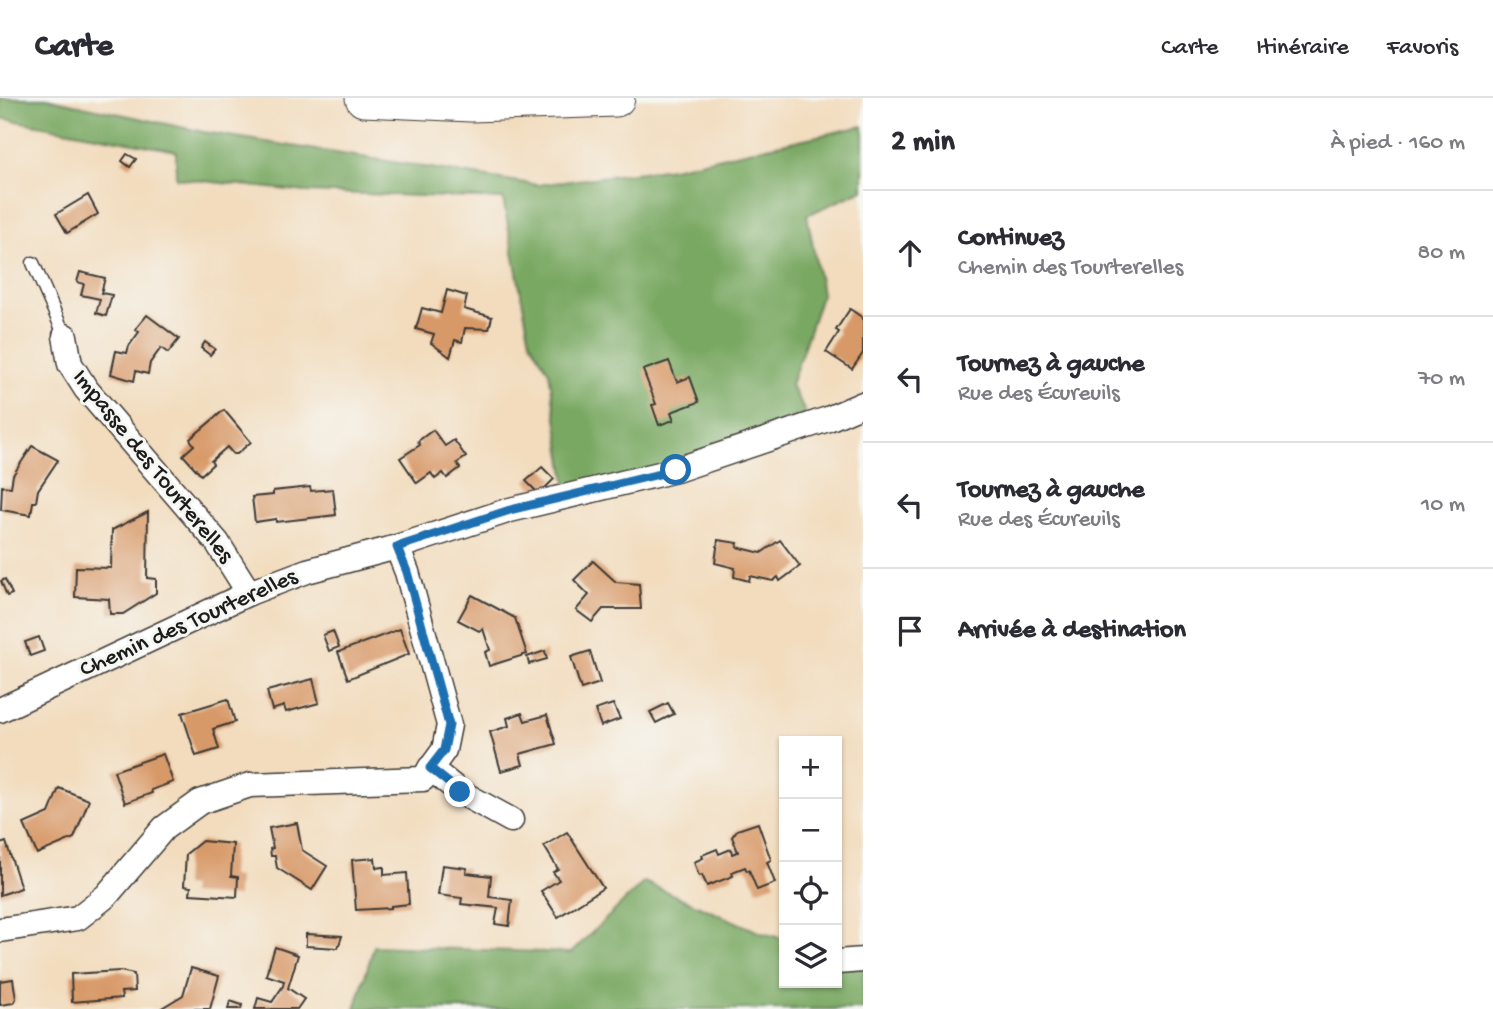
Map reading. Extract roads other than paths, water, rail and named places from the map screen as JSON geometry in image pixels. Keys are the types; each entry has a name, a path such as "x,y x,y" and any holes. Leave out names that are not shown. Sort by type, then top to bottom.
{"main road":[{"path":"364,98 471,103 616,98"}],"street":[{"name":"Impasse des Tourterelles","path":"65,336 70,364 86,389 217,542 249,593"},
{"name":"Chemin des Tourterelles","path":"0,710 249,593 307,571 397,547 510,510 676,470 828,419 863,404"},
{"path":"0,930 78,918 106,896 164,828 200,802 250,785 423,779 444,750 449,725 407,572 397,547"},
{"path":"430,768 460,792 511,820"},
{"path":"842,962 863,960"}],"lane":[{"path":"33,263 65,336"}]}
